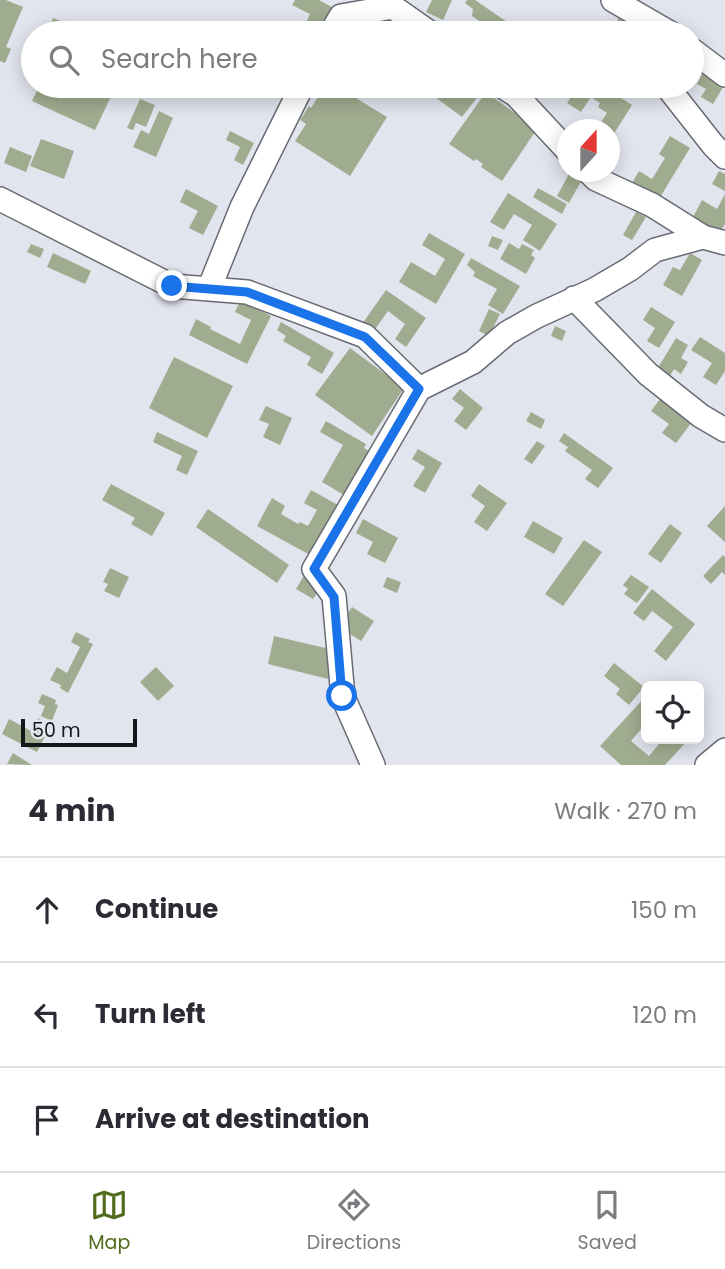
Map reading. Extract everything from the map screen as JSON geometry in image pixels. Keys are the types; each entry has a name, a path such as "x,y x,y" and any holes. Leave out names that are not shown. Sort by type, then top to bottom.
{"street":[{"path":"613,0 649,21"},
{"path":"338,21 341,16 393,7 413,21"},
{"path":"704,59 725,75"},
{"path":"209,289 242,207 296,98"},
{"path":"519,98 557,139"},
{"path":"676,98 725,157"},
{"path":"602,182 652,205 714,240"},
{"path":"0,199 172,286 247,292 365,337 419,389"},
{"path":"373,765 342,696 334,597 314,569 419,389 473,362 507,333 630,269 655,250 714,240"},
{"path":"575,299 648,374 701,416 725,430"},
{"path":"707,765 725,750"}],"building":[{"path":"0,0 23,7 6,47 11,49 5,63 0,61"},
{"path":"295,0 319,0 332,7 325,21 307,21 310,14 292,5"},
{"path":"432,0 452,0 443,20 426,12"},
{"path":"467,0 475,0 506,21 479,21 472,16 473,9 465,3"},
{"path":"704,73 725,84 713,104 703,98 706,89"},
{"path":"33,98 110,98 95,130 32,101"},
{"path":"317,98 356,98 387,117 350,176 295,141 306,124 300,120 309,106 311,108"},
{"path":"436,98 477,98 462,117"},
{"path":"482,98 494,98 537,129 502,181 481,167 483,164 476,159 474,161 449,144"},
{"path":"571,98 590,98 581,112 567,103"},
{"path":"592,98 621,98 632,105 620,124 620,119 603,119 607,113 598,107 600,103"},
{"path":"140,99 155,105 146,127 136,123 133,130 127,128"},
{"path":"159,111 173,118 156,157 133,147 141,130 149,134"},
{"path":"230,131 254,143 243,165 234,160 240,147 226,140"},
{"path":"670,136 690,148 659,199 632,183 639,171 652,179 665,158 659,154"},
{"path":"41,139 74,151 64,179 30,166"},
{"path":"10,147 32,156 26,172 4,163"},
{"path":"719,171 725,174 725,191 712,184"},
{"path":"565,182 581,182 569,203 557,196"},
{"path":"538,188 567,204 562,214 533,197"},
{"path":"186,189 218,206 203,235 189,228 198,211 180,202"},
{"path":"508,193 557,224 540,251 523,240 532,225 514,214 504,230 490,222"},
{"path":"725,194 725,224 720,232 693,217 702,200 717,209"},
{"path":"636,212 646,217 632,240 623,235"},
{"path":"429,233 465,254 436,304 399,282 411,262 435,276 445,259 422,245"},
{"path":"492,236 503,240 498,250 488,246"},
{"path":"509,243 519,249 522,244 534,250 531,255 535,258 526,274 500,259"},
{"path":"31,244 44,249 40,258 27,252"},
{"path":"53,253 91,271 85,284 47,267"},
{"path":"690,253 702,260 682,296 663,285 673,267 680,270"},
{"path":"471,258 520,286 503,314 488,305 497,289 473,276 475,272 467,265"},
{"path":"386,290 426,318 406,347 395,339 405,324 388,311 373,332 362,324"},
{"path":"240,301 271,316 247,364 189,335 196,319 240,344 251,320 235,312"},
{"path":"651,307 675,322 659,348 647,341 655,328 643,320"},
{"path":"489,309 500,314 489,336 479,331"},
{"path":"281,322 334,353 322,374 307,365 311,357 283,341 286,336 277,330"},
{"path":"555,326 566,331 562,341 551,336"},
{"path":"700,337 725,353 725,371 716,385 703,377 712,363 691,350"},
{"path":"676,338 688,345 681,358 688,362 681,374 674,369 668,379 656,371"},
{"path":"350,348 404,388 372,436 315,395"},
{"path":"174,357 233,386 207,438 149,408"},
{"path":"460,389 483,408 466,430 454,421 464,408 452,399"},
{"path":"660,399 692,422 676,443 662,433 669,424 651,411"},
{"path":"266,406 292,418 280,445 263,437 269,424 259,420"},
{"path":"531,412 545,420 541,429 526,421"},
{"path":"326,421 366,444 364,448 369,451 344,495 322,482 343,445 320,432"},
{"path":"157,432 198,451 187,475 176,470 182,456 153,442"},
{"path":"564,433 613,468 598,488 585,479 592,470 565,451 568,447 559,441"},
{"path":"537,441 545,446 532,464 524,459"},
{"path":"418,449 442,463 425,493 413,486 425,467 412,459"},
{"path":"111,484 165,513 152,536 131,524 135,518 102,500"},
{"path":"479,484 507,503 487,531 474,522 485,506 471,496"},
{"path":"311,490 338,505 310,555 257,526 272,498 285,506 281,514 298,524 300,522 308,526 317,510 304,503"},
{"path":"725,506 725,542 707,526"},
{"path":"208,509 289,565 277,583 196,527"},
{"path":"363,519 398,538 385,563 367,554 373,542 356,533"},
{"path":"533,521 563,538 554,554 524,537"},
{"path":"670,524 682,533 661,563 648,554"},
{"path":"584,540 602,552 563,606 545,594"},
{"path":"723,555 725,575 722,572 711,584 703,576"},
{"path":"110,568 129,577 119,598 104,591 108,584 103,582"},
{"path":"305,574 322,585 313,599 296,589"},
{"path":"631,575 649,587 637,603 624,594 628,589 623,585"},
{"path":"387,577 401,582 397,593 383,587"},
{"path":"652,589 695,624 666,661 654,651 673,627 652,611 644,621 633,613"},
{"path":"352,607 374,621 361,641 339,627"},
{"path":"76,632 90,639 88,642 93,644 68,693 60,688 61,685 50,680 57,667 67,673 80,647 71,642"},
{"path":"274,636 334,650 328,679 268,664"},
{"path":"614,663 641,685 641,691 629,705 616,694 620,689 604,676"},
{"path":"156,667 174,686 158,701 140,682"},
{"path":"42,694 56,700 55,704 58,705 52,721 41,716 45,706 38,703"},
{"path":"641,701 641,729 631,741 649,756 659,744 684,744 665,765 621,765 600,746"},
{"path":"38,718 51,725 37,752 2,734 9,719 31,731"},
{"path":"13,753 32,765 7,764"}],"route":[{"path":"172,286 247,292 365,337 419,389 314,569 334,597 342,696"}]}
